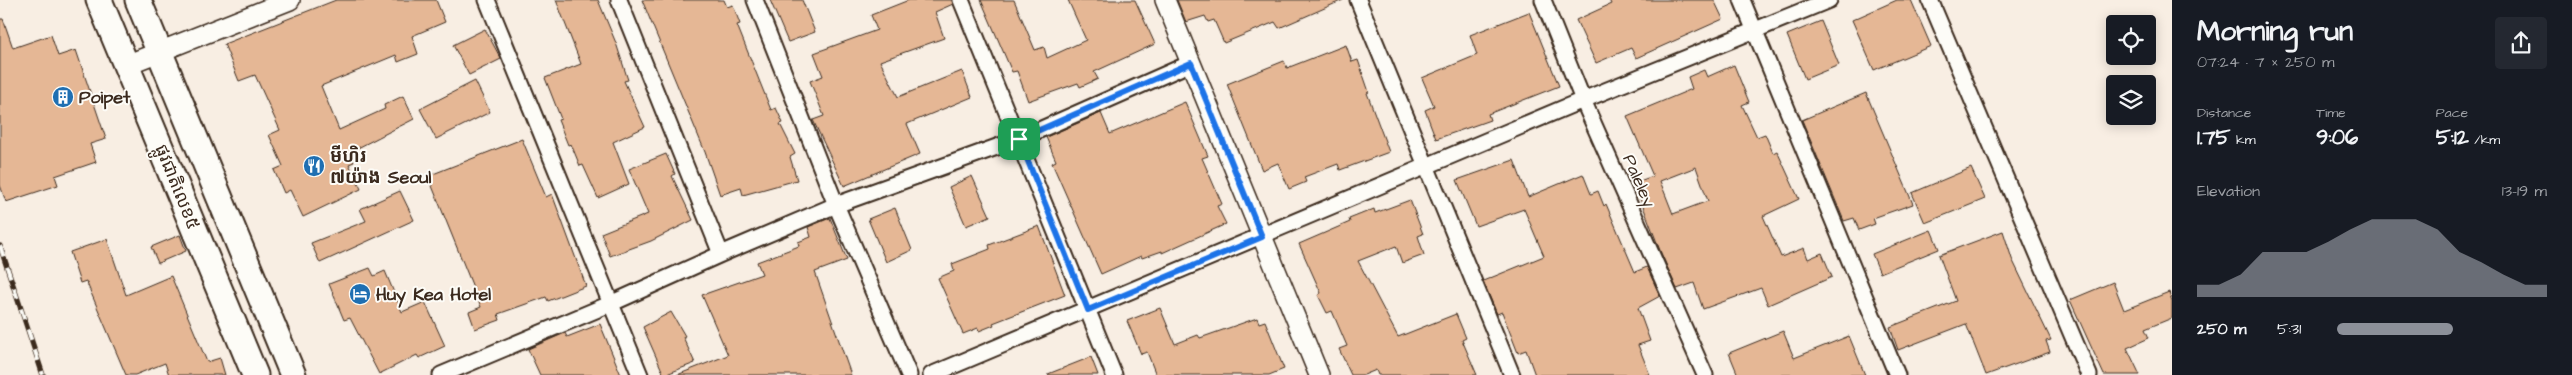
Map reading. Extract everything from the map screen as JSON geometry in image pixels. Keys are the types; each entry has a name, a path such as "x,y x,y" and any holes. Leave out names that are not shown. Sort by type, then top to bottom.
{"highway":[{"name":"ផ្លូវជាតិលេខ៥","path":"99,0 255,375"},
{"name":"ផ្លូវជាតិលេខ៥","path":"138,0 293,375"}],"street":[{"path":"126,65 290,0"},
{"path":"487,0 640,375"},
{"path":"619,0 721,254"},
{"path":"755,0 836,205 908,375"},
{"path":"961,0 1114,375"},
{"path":"1165,0 1319,375"},
{"path":"1358,0 1512,375"},
{"name":"Paleley","path":"1543,0 1583,100 1705,375"},
{"path":"1742,0 1897,375"},
{"path":"931,375 1583,100 1829,0"},
{"path":"1930,0 2089,375"},
{"path":"441,375 610,304 836,205 1019,139 1191,63"}],"building":[{"path":"336,0 436,0 445,22 412,36 418,54 398,62 396,55 321,86 339,130 385,109 384,105 403,96 414,119 350,152 354,162 349,164 361,189 303,217 290,190 284,193 274,170 283,166 269,135 280,130 255,75 239,81 224,44"},
{"path":"556,0 598,0 616,43 628,80 624,81 645,127 613,142 629,184 598,198 583,165 580,166 571,144 568,145 558,120 561,119 545,78 581,64"},
{"path":"642,0 724,0 727,7 733,5 740,24 737,25 771,110 776,108 783,123 780,124 795,154 790,157 797,180 743,195 741,188 720,195 705,152"},
{"path":"770,0 802,0 815,32 788,42"},
{"path":"909,0 952,0 953,4 935,12 944,38 880,61 898,97 962,71 972,97 907,124 920,154 844,186 813,120 824,116 810,81 823,76 814,53 877,30 871,15"},
{"path":"981,0 1014,0 1035,50 1044,47 1047,58 1086,40 1068,0 1135,0 1155,44 1094,72 1098,79 1080,87 1078,83 1028,101 1017,71 1012,72"},
{"path":"1177,0 1343,0 1279,28 1275,22 1224,43 1214,20 1208,22 1205,16 1186,22"},
{"path":"1609,0 1714,0 1723,19 1636,58 1631,48 1596,63 1576,20 1611,4"},
{"path":"1897,0 1911,0 1931,46 1874,70 1852,20"},
{"path":"1529,12 1559,86 1488,114 1490,120 1436,139 1425,110 1434,106 1422,78 1477,55 1470,35"},
{"path":"0,19 3,19 13,48 51,35 58,56 76,50 106,139 90,144 96,162 55,176 58,185 6,202 0,185"},
{"path":"1821,21 1839,65 1805,79 1787,35"},
{"path":"485,29 501,59 469,75 453,45"},
{"path":"1346,45 1352,62 1358,60 1369,92 1367,93 1389,152 1340,170 1338,164 1304,177 1306,182 1289,189 1278,163 1262,170 1227,84 1284,61 1287,68"},
{"path":"1734,65 1749,102 1742,105 1757,137 1765,134 1773,153 1777,151 1799,199 1763,216 1781,257 1804,248 1808,259 1822,253 1832,277 1768,305 1761,288 1703,309 1694,283 1677,289 1634,183 1653,176 1627,116 1692,89 1688,77 1704,70 1707,77","holes":["1696,167 1708,201 1673,214 1660,181"]},
{"path":"475,81 490,112 436,139 420,109"},
{"path":"1866,93 1913,204 1873,218 1875,224 1859,230 1854,218 1844,221 1802,120"},
{"path":"1185,102 1208,156 1202,158 1222,204 1217,206 1226,224 1162,253 1162,251 1142,258 1141,256 1101,274 1052,163 1056,161 1046,137 1101,113 1110,134"},
{"path":"522,139 546,197 552,194 586,286 548,301 546,297 498,314 500,320 475,329 469,312 481,307 428,176"},
{"path":"666,154 675,174 672,176 693,220 651,241 610,256 601,233 648,214 629,169"},
{"path":"1514,160 1528,197 1583,174 1591,194 1598,191 1604,206 1606,204 1635,272 1647,267 1660,296 1638,308 1650,341 1638,345 1650,375 1535,375 1526,350 1518,353 1502,312 1497,314 1483,281 1544,256 1524,209 1476,226 1457,180"},
{"path":"1971,168 1985,199 1925,223 1912,193"},
{"path":"972,176 990,216 966,226 949,187"},
{"path":"400,191 414,220 320,263 311,243 366,221 360,209"},
{"path":"1410,200 1423,234 1418,236 1424,255 1402,263 1396,246 1358,261 1398,337 1456,314 1466,338 1462,340 1477,375 1378,375 1376,370 1364,375 1351,375 1339,349 1347,346 1332,311 1327,313 1318,295 1321,293 1299,244 1350,222 1349,219 1374,209 1375,213"},
{"path":"895,208 912,250 886,262 868,219"},
{"path":"830,218 847,260 815,272 851,375 677,375 728,355 702,295 762,274 757,262 799,246 798,242 811,237 808,227"},
{"path":"1039,226 1065,295 993,323 994,325 979,331 978,328 963,334 938,278 954,271 952,264 990,249 989,245"},
{"path":"1931,230 1939,249 1880,273 1872,254"},
{"path":"2003,231 2012,259 2051,340 2046,341 2050,352 1986,375 1966,324 1898,350 1890,327 1956,301 1939,255"},
{"path":"180,235 186,251 158,263 151,247"},
{"path":"107,239 126,295 171,276 207,362 220,358 225,375 169,375 165,363 135,375 126,375 86,281 80,283 70,252"},
{"path":"370,268 374,276 385,271 402,312 425,302 445,346 419,358 417,355 379,374 350,318 344,320 329,284"},
{"path":"2113,282 2124,310 2169,292 2172,301 2172,318 2145,329 2149,338 2127,348 2140,375 2104,375 2070,300"},
{"path":"1160,308 1175,344 1198,335 1200,338 1257,318 1259,323 1265,321 1284,369 1269,375 1156,375 1147,352 1141,354 1127,321"},
{"path":"671,312 685,336 683,337 695,363 664,375 643,327"},
{"path":"600,324 621,375 540,375 528,349 565,333 567,337"},
{"path":"1783,331 1794,358 1849,336 1865,375 1738,375 1729,353"},
{"path":"1091,357 1098,375 1048,375 1048,374"}],"railway":[{"path":"0,246 43,375"}],"place":[{"name":"Poipet","path":"63,97"},
{"name":"មីហិរ ៧យ៉ាង Seoul","path":"314,166"},
{"name":"Huy Kea Hotel","path":"360,294"}],"route":[{"path":"1191,63 1262,237 1088,310 1019,139 1191,63"}]}
